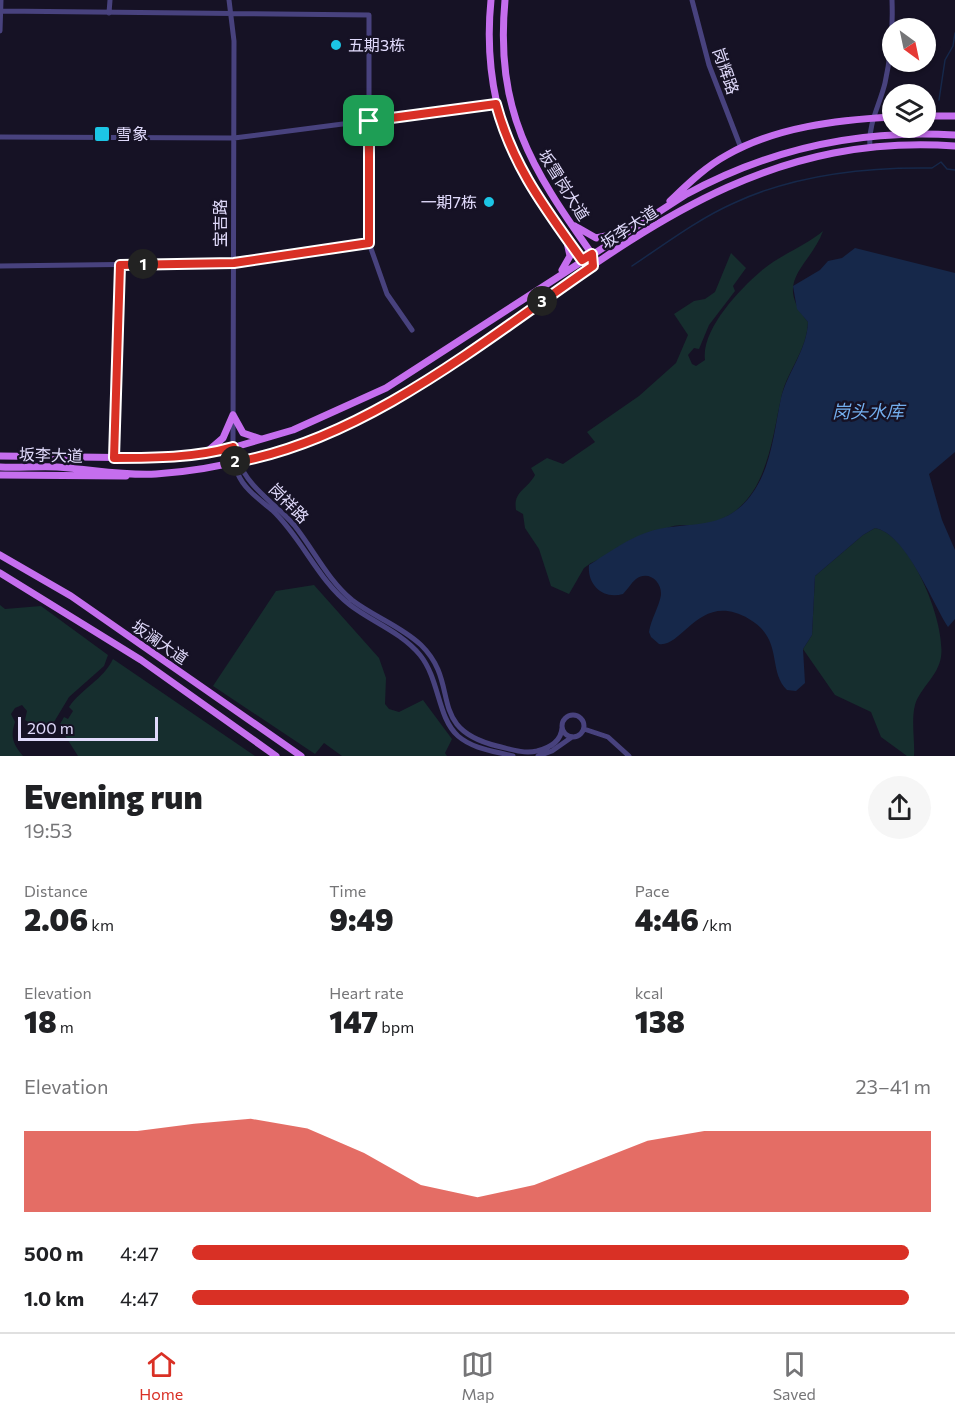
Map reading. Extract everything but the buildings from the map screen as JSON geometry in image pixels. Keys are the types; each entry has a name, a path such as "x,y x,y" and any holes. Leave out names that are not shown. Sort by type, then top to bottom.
{"main road":[{"name":"坂雪岗大道","path":"491,0 489,45 496,104 506,137 523,174 560,230 582,260 593,266"},
{"name":"坂雪岗大道","path":"505,0 504,59 514,116 537,172 592,254"},
{"path":"936,116 955,116"},
{"path":"654,215 699,174 741,148 803,128 882,118"},
{"name":"坂李大道","path":"0,456 114,458 201,453 263,439 322,418 386,388 654,215 700,187 754,163 810,146 869,136 911,133 955,135"},
{"name":"坂李大道","path":"0,468 57,467 138,474 237,462 330,432 376,409 449,364 593,266 690,204 734,182 797,160 870,146 911,144 955,146"},
{"path":"570,223 596,238 631,230"},
{"path":"551,280 569,260 568,246 560,230"},
{"path":"592,254 593,266"},
{"path":"233,415 243,433 263,439"},
{"path":"201,453 221,442 233,415"},
{"path":"0,475 116,478 138,474"},
{"name":"坂澜大道","path":"0,555 70,596 301,756"},
{"name":"坂澜大道","path":"0,573 141,660 276,756"}],"street":[{"path":"0,31 1,0"},
{"path":"109,13 110,0"},
{"name":"宝吉路","path":"229,0 234,41 233,447"},
{"name":"岗辉路","path":"692,0 709,65 741,148"},
{"path":"870,146 869,136 884,86 890,52 891,0"},
{"path":"1,11 369,15 369,243 387,294 412,330"},
{"path":"0,137 234,138 496,104"},
{"path":"0,266 234,263 369,243"},
{"path":"114,458 120,265"},
{"name":"岗祥路","path":"233,447 237,473 246,486 291,530 330,586 358,611 403,638 420,655 433,675 445,717 454,732 473,745 513,756"},
{"name":"岗祥路","path":"237,462 250,482 295,527 327,573 343,591 412,638 427,651 441,675 450,715 462,732 480,742 530,752 557,741 562,728"},
{"path":"538,756 552,751 572,737 579,735 584,729 584,721 573,714 566,717 562,728 565,734 572,737"},
{"path":"584,729 608,737 629,756"}],"green space":[{"path":"823,231 793,284 793,295 798,308 808,322 807,332 782,394 763,470 755,488 744,503 730,515 711,523 670,527 591,563 584,568 569,594 551,586 539,549 525,528 523,514 516,510 519,495 535,475 531,468 547,458 563,464 595,442 587,432 639,396 676,363 688,335 674,314 694,301 705,299 715,292 731,253 746,268 733,286 735,291 709,325 699,349 694,348 688,355 692,364 696,366 705,360 705,348 715,324 742,289 767,266"},
{"path":"875,528 888,534 901,546 913,563 932,603 938,623 941,657 933,676 915,705 914,756 907,756 881,737 871,712 835,695 803,649 812,635 815,576 863,535"},
{"path":"314,585 379,658 386,678 385,704 389,709 399,712 423,700 452,739 445,753 447,756 342,756 324,743 315,754 213,686 276,591"},
{"path":"0,605 5,609 41,606 108,655 104,666 69,697 54,722 38,728 25,720 27,711 22,705 15,708 11,714 15,722 13,736 23,756 0,756"},
{"path":"113,659 255,756 78,756 59,726 64,717 68,719 73,711 69,707 74,700 104,673"}],"water":[{"name":"岗头水库","path":"855,248 955,273 955,452 929,474 942,520 955,550 955,619 948,627 907,555 897,542 875,528 863,535 815,576 812,635 803,649 805,683 796,691 787,690 781,682 767,636 749,619 732,612 718,611 705,615 668,643 659,644 649,632 661,595 657,581 649,576 641,577 634,581 623,594 609,595 594,585 589,565 640,535 656,530 718,520 745,503 757,486 766,466 781,398 807,332 808,322 797,309 793,286 820,270 828,261 842,258"}],"waterway":[{"path":"939,100 945,60 953,46 955,33"},
{"path":"632,266 708,216 734,203 782,185 856,171 932,168 941,162 947,169 955,170"}],"place":[{"name":"五期3栋","path":"336,45"},
{"name":"雪象","path":"102,134"},
{"name":"一期7栋","path":"489,202"}],"route":[{"path":"496,104 511,150 529,186 582,260 592,254 593,266 410,390 330,432 288,448 239,462 236,462 233,447 218,452 155,458 114,458 120,265 234,263 369,243 369,121 496,104"}]}
